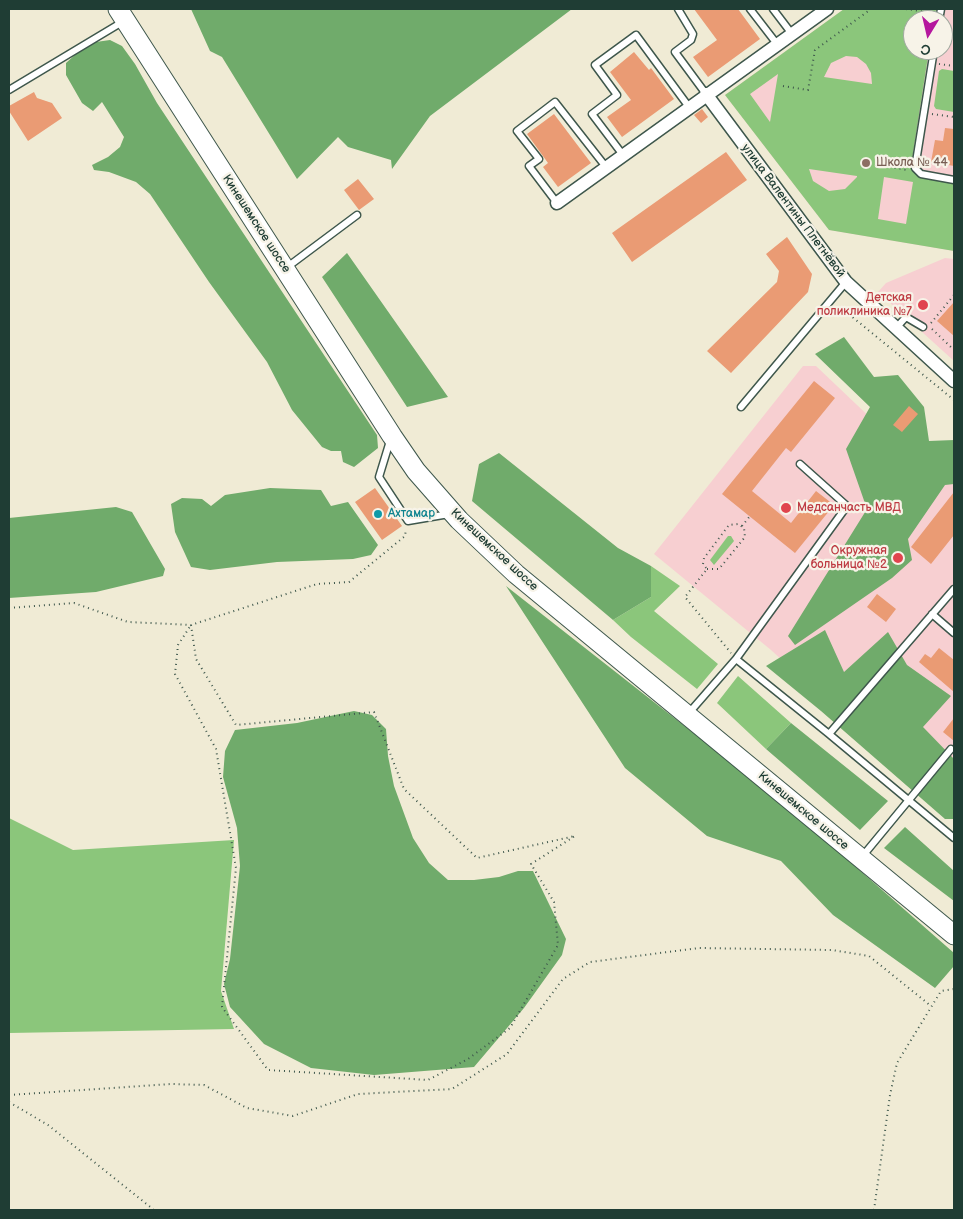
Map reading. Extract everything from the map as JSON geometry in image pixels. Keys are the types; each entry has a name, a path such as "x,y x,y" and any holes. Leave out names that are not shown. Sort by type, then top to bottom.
{"main road":[{"name":"Кинешемское шоссе","path":"122,14 392,436 416,471 453,513 516,574 954,935"}],"street":[{"path":"557,203 706,94 827,9"},
{"name":"улица Валентины Плетнёвой","path":"706,94 846,282 895,329 953,378"}],"lane":[{"path":"678,9 693,34 691,40 675,52 706,94"},
{"path":"750,9 777,44"},
{"path":"773,9 792,34"},
{"path":"9,90 122,14"},
{"path":"623,155 592,114 617,95 595,65 629,40 636,35 689,107"},
{"path":"932,60 916,168 917,172 954,180"},
{"path":"557,203 528,166 539,159 517,131 555,102 606,167"},
{"path":"285,268 357,215"},
{"path":"741,407 846,282"},
{"path":"895,329 906,318 923,327"},
{"path":"392,436 379,477 408,522 453,513"},
{"path":"688,715 736,659 847,506 800,464"},
{"path":"829,734 954,589"},
{"path":"932,614 954,633"},
{"path":"736,659 954,838"},
{"path":"861,858 951,748"}],"path":[{"path":"783,86 808,90 814,50 871,9"},
{"path":"932,63 954,66"},
{"path":"924,112 954,117"},
{"path":"875,164 917,172"},
{"path":"954,295 928,326 954,350"},
{"path":"846,311 954,400"},
{"path":"741,526 750,516"},
{"path":"9,608 74,603 128,622 191,625 317,584 348,582 404,536 408,522"},
{"path":"738,524 744,528 745,537 719,570 707,569 703,564 704,558 729,525 738,524"},
{"path":"707,569 685,597 736,659"},
{"path":"191,625 196,659 236,726 374,712 404,789 477,858 575,836 531,864 554,902 558,945 510,1028 468,1059 428,1080 268,1070 222,1007 236,868 216,749 174,674 178,645 191,625"},
{"path":"9,1095 171,1084 204,1085 246,1108 294,1116 358,1094 452,1089 508,1054 563,979 590,962 699,948 832,950 869,956 931,1006"},
{"path":"874,1210 890,1095 898,1063 940,991 954,989"},
{"path":"9,1102 48,1124 154,1210"}],"shaded area":[{"name":"Школа № 44","path":"844,9 954,9 954,251 829,230 725,95"},
{"name":"Детская поликлиника №7","path":"945,258 954,259 954,361 878,292 886,283"},
{"path":"803,366 816,366 917,462 954,466 954,813 920,787 771,650 654,554"}],"green space":[{"path":"191,9 572,9 430,116 392,169 391,160 348,147 338,137 297,179 222,57 210,51"},
{"name":"Школа № 44","path":"844,9 936,10 903,10 903,60 927,60 911,166 919,177 954,183 954,251 829,230 725,95","holes":["846,56 857,57 866,64 871,73 872,84 824,77 831,63","778,74 770,122 750,94","809,169 857,176 857,177 845,189 829,191 813,181","884,177 913,182 906,224 878,219"]},
{"path":"110,40 122,46 135,64 157,103 377,435 378,448 354,467 343,462 341,451 331,451 322,447 292,410 267,362 209,282 150,194 136,182 109,172 94,170 92,165 108,157 120,147 124,137 102,102 93,111 82,103 66,75 66,63 76,54 96,42"},
{"path":"942,69 954,71 954,112 936,109 934,106 939,71"},
{"path":"347,253 448,397 407,407 322,277"},
{"path":"844,337 874,377 898,375 924,407 929,441 954,440 954,484 945,485 908,539 912,560 892,578 795,645 788,636 867,509 846,449 870,407 815,354"},
{"path":"499,453 618,548 651,566 651,597 613,620 472,501 479,464"},
{"path":"270,488 321,490 331,506 348,502 378,545 371,555 353,559 277,562 210,570 191,567 175,532 171,504 182,498 202,499 211,506 225,495"},
{"path":"116,507 132,512 165,569 163,576 96,592 9,598 9,518"},
{"path":"728,536 731,536 734,541 714,565 710,560"},
{"path":"651,566 680,586 654,611 718,664 697,689 631,637 613,620 651,597"},
{"path":"506,586 784,804 954,953 954,966 935,988 833,915 781,861 707,836 625,768"},
{"path":"825,630 844,672 888,632 907,665 951,696 923,727 954,759 954,819 945,819 821,711 766,666"},
{"path":"738,676 791,723 766,749 717,703"},
{"path":"354,711 372,715 386,729 388,756 394,786 413,838 429,863 448,880 474,880 499,877 518,871 533,871 566,939 562,955 524,1008 474,1067 374,1075 311,1068 264,1044 230,1007 224,984 230,959 240,866 237,828 223,777 225,751 235,730 297,723"},
{"path":"791,723 888,801 860,830 766,749"},
{"path":"9,818 73,850 234,840 221,991 234,1029 9,1033"},
{"path":"905,827 954,871 954,901 884,848"}],"building":[{"path":"694,9 738,9 760,39 708,77 693,57 717,40"},
{"path":"634,52 649,70 651,68 674,99 622,137 607,117 631,100 610,72"},
{"path":"34,92 37,98 52,103 62,118 28,141 9,111 9,106"},
{"path":"702,109 708,117 701,123 694,115"},
{"path":"554,114 591,163 558,187 543,167 548,163 527,134"},
{"path":"945,128 954,129 954,166 931,162 935,140 943,141"},
{"path":"726,152 747,180 632,262 612,233"},
{"path":"358,179 374,199 359,210 344,190"},
{"path":"787,237 812,274 808,292 731,373 707,351 777,282 779,271 766,254"},
{"path":"954,302 954,336 937,321"},
{"name":"Медсанчасть МВД","path":"814,381 835,398 791,452 786,448 752,491 791,523 816,491 834,505 795,553 722,494"},
{"path":"909,406 918,414 902,432 893,425"},
{"name":"Ахтамар","path":"375,488 402,526 382,540 355,502"},
{"path":"954,492 954,535 931,564 911,547"},
{"path":"877,594 896,609 886,622 867,607"},
{"path":"939,648 954,660 954,692 919,662 925,654 931,658"},
{"path":"954,718 954,741 943,732"}],"place":[{"name":"Школа № 44","path":"866,163"},
{"name":"Детская поликлиника №7","path":"923,305"},
{"name":"Медсанчасть МВД","path":"786,508"},
{"name":"Ахтамар","path":"378,514"},
{"name":"Окружная больница №2","path":"898,558"}]}
